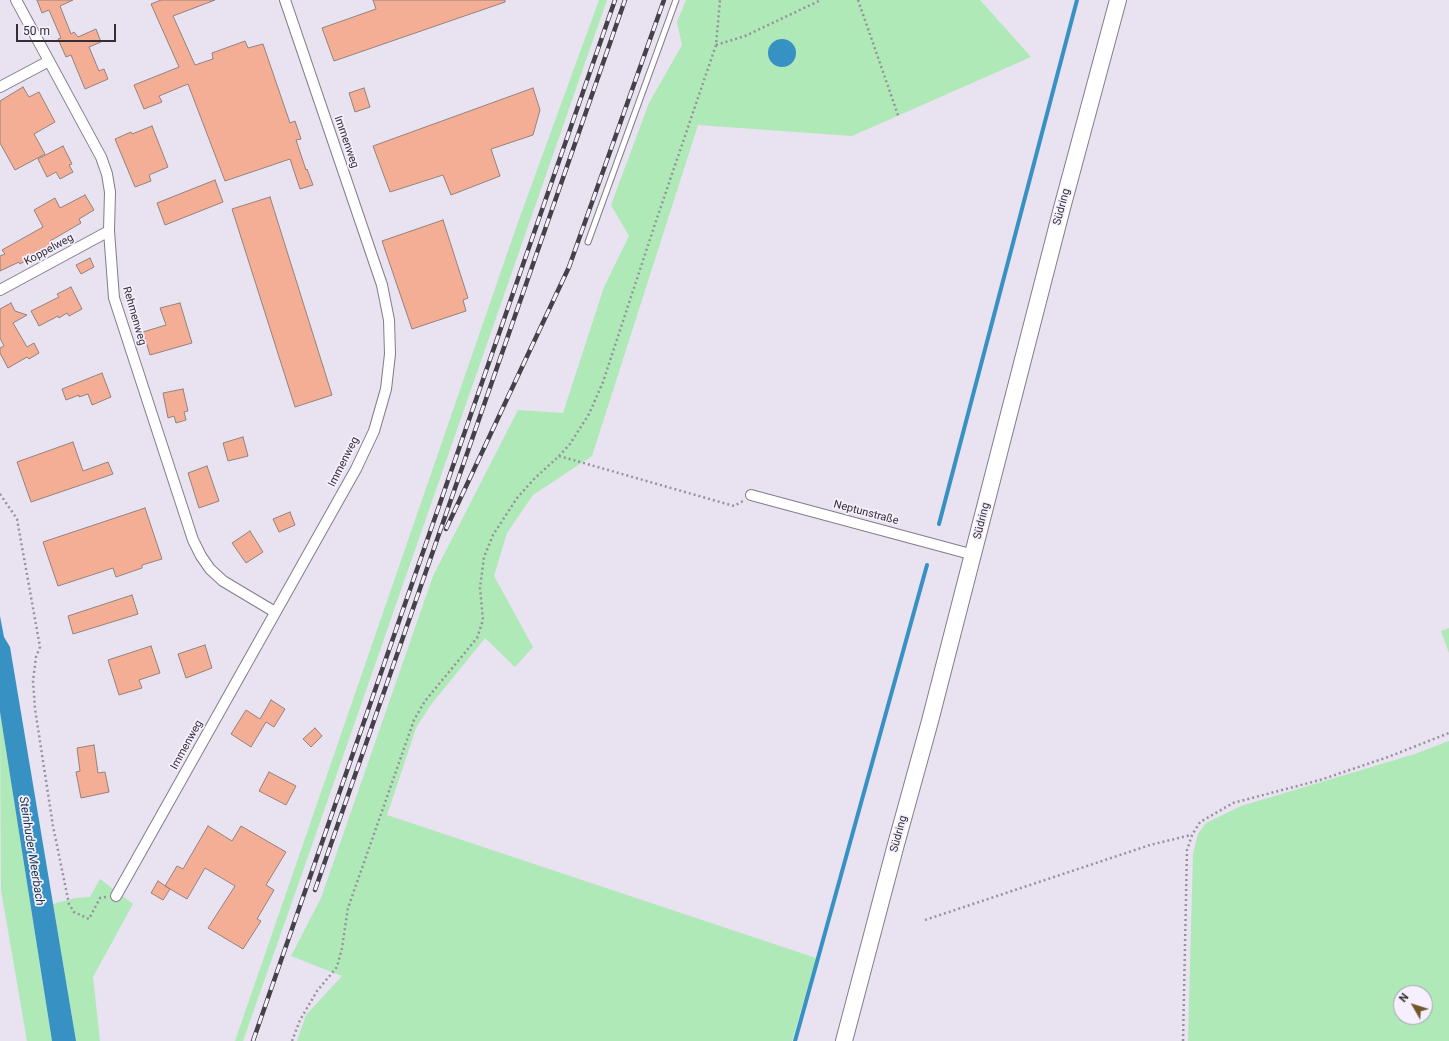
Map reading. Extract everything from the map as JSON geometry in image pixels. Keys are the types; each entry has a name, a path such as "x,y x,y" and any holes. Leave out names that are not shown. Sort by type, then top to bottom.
{"main road":[{"name":"Südring","path":"844,1041 974,554 1062,208 1118,0"}],"street":[{"name":"Rehmenweg","path":"16,0 101,157 107,174 110,192 109,231 113,288 117,310 193,540 210,569 223,581 275,612"},
{"name":"Immenweg","path":"116,896 356,469 374,430 386,389 390,354 389,320 382,286 285,0"},
{"path":"0,87 49,61"},
{"name":"Koppelweg","path":"0,290 109,231"},
{"name":"Neptunstraße","path":"751,495 974,554"}],"lane":[{"path":"588,242 676,0"}],"path":[{"path":"292,1041 300,1020 317,991 337,967 342,948 348,908 414,720 425,701 477,638 483,620 480,588 484,557 493,535 517,498 570,444 589,414 603,382 716,45 720,0"},
{"path":"716,45 744,36 821,0"},
{"path":"858,0 899,118"},
{"path":"559,456 734,506 751,495"},
{"path":"0,494 17,519 40,647 36,657 32,681 35,709 53,826 68,904 74,912 89,919 100,898 116,896"},
{"path":"1183,1041 1187,850 1192,834 1200,822 1233,803 1320,780 1388,757 1449,733"},
{"path":"925,920 1150,845 1192,834"}],"green space":[{"path":"599,0 607,0 304,868 243,1041 235,1041 517,225"},
{"path":"686,0 980,0 1031,57 852,136 698,125 592,456 533,495 507,533 494,576 533,647 515,667 485,638 430,706 416,728 387,815 816,958 792,1041 297,1041 306,1015 342,976 291,956 321,898 433,576 518,410 563,413 604,287 629,236 611,205 649,103 682,45 677,22"},
{"path":"1449,628 1449,653 1441,631"},
{"path":"0,712 52,1041 27,1041 1,890"},
{"path":"1449,741 1449,1041 1188,1041 1193,854 1198,834 1206,823 1241,806 1415,754"},
{"path":"100,879 133,904 93,977 100,1041 76,1041 53,904 75,898 90,897"}],"water":[{"path":"782,39 792,43 796,53 792,63 782,67 772,63 768,53 772,43"},
{"name":"Steinhuder Meerbach","path":"0,616 4,637 10,647 76,1041 52,1041 0,712"}],"building":[{"path":"37,0 73,0 60,6 71,34 74,32 78,37 96,29 101,42 89,47 99,71 104,69 108,79 85,89 71,55 66,57 58,39 61,38 49,10 42,13"},
{"path":"161,0 215,0 173,16 195,65 213,59 212,53 245,41 248,48 263,44 290,123 295,121 301,139 296,140 306,170 307,169 313,185 300,189 290,159 225,181 188,84 159,96 162,102 144,109 134,85 179,67 151,4"},
{"path":"373,0 505,0 505,2 334,61 322,28 376,9"},
{"path":"23,87 29,97 39,92 55,122 34,134 45,154 15,170 0,143 0,101"},
{"path":"364,88 370,107 355,112 349,93"},
{"path":"533,88 540,110 533,135 491,149 500,176 451,195 443,175 390,192 373,146"},
{"path":"152,126 168,167 149,175 151,181 135,187 115,139 131,132 132,134"},
{"path":"63,146 72,164 69,165 73,172 60,179 56,172 47,177 38,159"},
{"path":"215,180 223,202 165,225 157,203"},
{"path":"85,195 94,210 79,219 81,223 50,241 52,245 20,264 19,262 0,271 0,256 5,254 2,250 43,227 34,210 55,198 60,208"},
{"path":"270,197 332,395 295,407 232,209"},
{"path":"443,220 468,298 463,300 466,311 412,329 382,241"},
{"path":"90,258 94,267 81,274 76,265"},
{"path":"71,287 82,309 69,316 67,313 59,318 58,316 39,326 31,311 59,297 57,294"},
{"path":"11,303 15,311 27,315 13,323 27,347 34,343 39,353 29,359 27,357 8,368 0,353 0,348 4,346 0,338 0,309"},
{"path":"180,303 192,343 150,355 143,332 166,325 160,308"},
{"path":"102,373 111,397 92,405 88,394 79,397 79,395 66,400 62,389"},
{"path":"183,389 188,411 184,412 186,420 176,423 174,416 168,418 163,393"},
{"path":"243,437 248,456 228,461 223,443"},
{"path":"73,442 83,471 108,462 113,474 31,502 17,462"},
{"path":"207,466 219,501 199,508 188,473"},
{"path":"145,508 162,559 142,565 142,568 116,577 113,568 58,586 43,542"},
{"path":"290,512 295,525 279,532 273,519"},
{"path":"250,531 263,552 246,563 232,543"},
{"path":"132,595 138,614 73,634 68,616"},
{"path":"205,645 212,668 186,678 178,654"},
{"path":"151,646 160,673 139,680 142,688 119,695 108,660"},
{"path":"271,700 285,709 274,727 266,722 251,747 231,734 246,710 260,719"},
{"path":"315,728 322,736 311,747 303,739"},
{"path":"94,745 98,773 105,772 109,792 81,798 76,772 80,771 77,748"},
{"path":"269,772 296,786 286,805 259,791"},
{"path":"208,826 232,841 241,826 286,852 266,885 274,890 257,919 261,921 243,949 208,928 235,886 205,868 187,899 165,886 177,866 183,869"},
{"path":"158,881 170,889 163,900 151,893"}],"waterway":[{"path":"939,524 1077,0"},
{"path":"795,1041 927,565"}],"railway":[{"path":"253,1041 615,0"},
{"path":"315,890 625,0"},
{"path":"446,529 569,267 664,0"}]}
